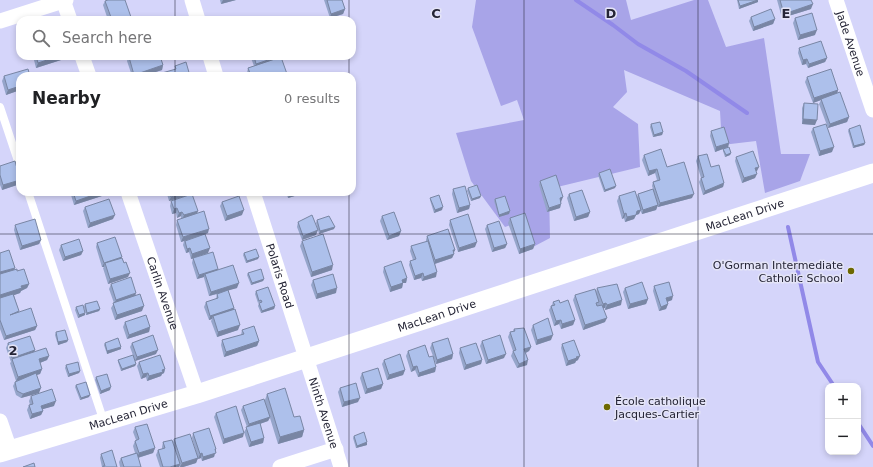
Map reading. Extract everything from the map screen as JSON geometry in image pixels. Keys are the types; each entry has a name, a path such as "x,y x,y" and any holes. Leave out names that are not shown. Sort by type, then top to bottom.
{"street":[{"path":"0,20 64,0 69,16"},
{"path":"192,0 197,16"},
{"name":"Jade Avenue","path":"836,0 873,110"},
{"path":"83,60 88,72"},
{"path":"211,60 215,72"},
{"name":"MacLean Drive","path":"5,452 307,359 873,173"},
{"name":"Carlin Avenue","path":"129,196 197,394"},
{"name":"Polaris Road","path":"254,196 307,359"},
{"name":"Ninth Avenue","path":"307,359 341,467"},
{"path":"0,421 5,452"},
{"path":"280,467 336,449"}],"lane":[{"path":"0,107 16,155"},
{"path":"29,196 104,422"}],"shaded area":[{"path":"476,0 626,0 631,20 694,0 708,0 726,47 764,38 781,154 810,154 800,181 765,193 756,141 722,145 720,111 624,70 627,92 613,107 638,124 640,167 549,189 550,238 531,248 523,221 505,227 471,181 456,133 524,120 517,100 501,106 472,27"}],"building":[{"path":"125,0 131,16 111,16 105,1"},
{"path":"327,0 342,0 345,9 331,14"},
{"path":"738,0 758,0 740,6"},
{"path":"780,0 811,0 813,4 784,14"},
{"path":"771,9 775,19 754,27 751,17"},
{"path":"812,13 817,30 800,35 795,18"},
{"path":"821,41 827,58 809,64 807,59 803,60 799,48"},
{"path":"37,60 47,60 38,63"},
{"path":"130,60 161,60 163,65 143,72 133,72"},
{"path":"255,60 268,60 256,64"},
{"path":"272,60 282,60 286,72 250,72 248,68"},
{"path":"186,62 189,72 166,72 176,69 175,66"},
{"path":"28,69 29,72 18,72"},
{"path":"831,69 838,90 814,98 807,77"},
{"path":"16,72 16,87 8,90 4,76"},
{"path":"840,92 849,117 830,124 821,99"},
{"path":"804,103 818,104 817,120 803,119"},
{"path":"660,122 663,132 654,135 651,124"},
{"path":"826,124 834,147 820,151 813,128"},
{"path":"860,125 865,143 854,146 849,129"},
{"path":"724,127 729,143 716,147 711,131"},
{"path":"729,147 731,153 726,155 723,149"},
{"path":"661,149 667,167 684,162 694,194 660,203 653,182 660,180 657,169 649,171 644,155"},
{"path":"753,151 759,167 755,168 757,174 744,178 736,157"},
{"path":"707,154 711,167 719,165 724,183 705,191 701,178 704,177 698,156"},
{"path":"15,161 16,181 3,185 0,175 0,166"},
{"path":"610,169 616,186 605,190 599,173"},
{"path":"556,175 563,197 560,198 561,204 549,208 540,181"},
{"path":"477,185 481,196 472,199 468,188"},
{"path":"465,186 470,205 459,208 453,189"},
{"path":"653,189 658,205 643,210 638,194"},
{"path":"582,190 590,212 576,217 569,194"},
{"path":"635,191 641,210 637,211 636,215 627,217 626,213 624,214 619,196"},
{"path":"439,195 443,207 435,210 430,198"},
{"path":"74,196 90,196 76,201"},
{"path":"186,196 193,196 198,211 184,215 182,212 179,213 177,208 174,209 171,201"},
{"path":"239,196 244,210 227,216 222,202"},
{"path":"505,196 510,211 499,215 495,199"},
{"path":"109,199 115,215 90,223 85,207"},
{"path":"204,211 209,229 183,237 177,220"},
{"path":"394,212 401,231 389,236 382,216"},
{"path":"525,213 535,244 520,249 510,218"},
{"path":"468,214 477,242 459,248 450,220"},
{"path":"312,215 318,230 303,236 298,222"},
{"path":"329,216 335,227 320,231 317,220"},
{"path":"35,219 41,240 22,246 15,225"},
{"path":"499,221 507,244 494,248 487,225"},
{"path":"448,229 455,250 453,250 454,254 435,260 427,236"},
{"path":"205,234 210,248 192,254 190,248 187,249 185,241"},
{"path":"323,234 333,265 312,272 302,241"},
{"path":"115,237 122,257 104,263 97,243"},
{"path":"79,239 83,251 65,257 61,245"},
{"path":"428,241 437,272 424,277 423,273 415,276 410,261 416,259 411,246"},
{"path":"256,249 259,257 247,261 244,253"},
{"path":"9,250 15,268 0,272 0,253"},
{"path":"213,252 218,269 199,275 193,258"},
{"path":"122,258 124,263 126,262 130,273 110,279 105,263"},
{"path":"401,261 407,278 402,280 403,283 391,287 384,267"},
{"path":"233,265 239,283 211,292 205,274"},
{"path":"17,269 17,271 24,269 29,284 21,286 22,288 0,295 0,274"},
{"path":"261,269 264,279 252,283 248,273"},
{"path":"333,274 337,288 317,294 313,280"},
{"path":"131,277 136,293 116,300 111,284"},
{"path":"642,282 648,299 630,304 625,288"},
{"path":"669,282 673,296 666,298 668,304 661,307 654,286"},
{"path":"617,284 622,300 607,305 606,303 603,304 597,288"},
{"path":"268,287 275,306 262,311 259,303 262,302 261,300 259,301 256,291"},
{"path":"595,289 599,302 596,303 597,306 602,305 607,318 585,325 575,295"},
{"path":"228,290 234,308 210,316 206,302 218,298 217,294"},
{"path":"13,294 19,311 10,315 31,308 37,326 6,336 0,320 0,298"},
{"path":"140,294 144,306 117,315 113,303"},
{"path":"559,300 560,303 568,300 575,320 562,324 561,320 556,321 551,306 555,305 553,302"},
{"path":"97,301 100,309 87,313 85,304"},
{"path":"83,305 85,313 79,315 76,307"},
{"path":"235,309 240,325 218,332 213,316"},
{"path":"146,315 150,327 129,335 125,322"},
{"path":"548,318 553,335 537,340 533,325"},
{"path":"254,326 259,341 226,352 222,340 244,334 242,330"},
{"path":"524,328 531,347 524,349 528,360 519,364 513,351 516,350 510,332 515,331 514,329"},
{"path":"65,330 68,340 58,342 56,332"},
{"path":"153,335 158,350 137,357 132,343"},
{"path":"500,335 506,354 488,360 482,341"},
{"path":"30,336 35,350 12,358 8,343"},
{"path":"118,338 121,347 107,351 105,343"},
{"path":"448,338 453,354 437,360 432,343"},
{"path":"574,340 580,356 568,361 562,344"},
{"path":"476,343 482,360 466,365 460,348"},
{"path":"425,345 429,357 433,356 436,367 419,373 417,366 413,367 408,351"},
{"path":"46,348 49,356 39,359 42,369 18,377 12,359"},
{"path":"400,354 405,370 389,375 384,360"},
{"path":"133,355 136,364 122,369 118,360"},
{"path":"160,355 165,369 162,370 163,372 149,376 148,373 143,374 139,362"},
{"path":"78,362 80,371 69,374 66,365"},
{"path":"378,368 383,384 367,389 362,373"},
{"path":"36,373 41,388 23,394 17,391 15,382"},
{"path":"107,374 111,387 101,391 96,377"},
{"path":"86,382 90,395 81,398 76,385"},
{"path":"356,383 360,398 344,402 340,388"},
{"path":"285,388 294,417 300,416 304,430 280,437 267,394"},
{"path":"52,389 56,401 41,406 43,411 32,414 29,405 33,404 31,396"},
{"path":"264,399 270,417 249,424 243,406"},
{"path":"236,406 244,433 224,439 216,413"},
{"path":"260,423 264,438 251,442 246,427"},
{"path":"147,424 155,448 139,453 135,441 139,439 135,427"},
{"path":"209,428 216,453 203,457 202,453 200,454 193,433"},
{"path":"364,432 367,442 357,446 354,436"},
{"path":"190,434 198,458 182,463 174,439"},
{"path":"172,440 180,464 170,467 163,467 158,450 165,448 163,442"},
{"path":"112,450 117,467 103,467 105,466 101,454"},
{"path":"137,453 141,467 124,467 121,458"},
{"path":"34,463 35,467 23,467"}],"waterway":[{"path":"576,0 638,44 686,71 747,113"},
{"path":"788,227 818,362 832,383"},
{"path":"861,428 873,446"}],"place":[{"name":"O'Gorman Intermediate Catholic School","path":"851,271"},
{"name":"École catholique Jacques-Cartier","path":"607,407"}]}
